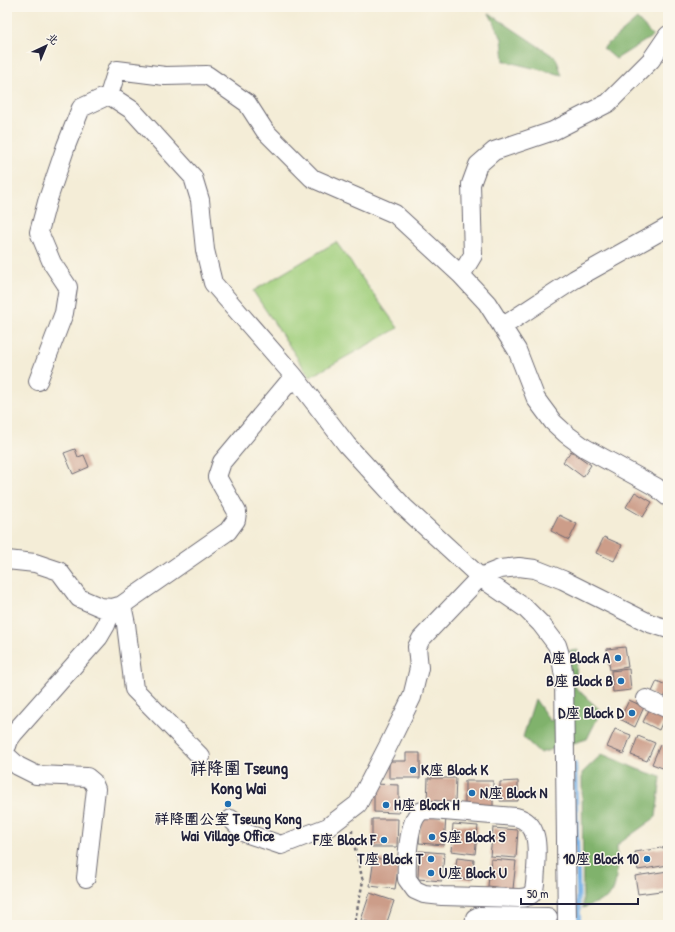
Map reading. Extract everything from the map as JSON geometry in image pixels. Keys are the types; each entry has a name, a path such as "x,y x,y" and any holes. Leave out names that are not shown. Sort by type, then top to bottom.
{"street":[{"path":"461,276 473,255 471,184 478,165 494,151 553,131 608,102 651,60 668,35"},
{"path":"38,381 64,313 68,287 52,263 39,232 47,202 81,108 109,95 117,70 165,76 207,75 247,103 265,131 312,178 395,214 488,303 517,350 536,399 553,422 585,448 656,487 668,497"},
{"path":"109,95 132,110 193,176 200,200 205,250 213,283 294,376 347,445 381,483 404,507 480,577 525,608 541,624 558,645 564,677 567,925"},
{"path":"502,326 575,280 668,227"},
{"path":"7,746 14,733 99,637 117,606 228,531 236,520 237,512 217,477 222,462 294,376"},
{"path":"7,560 35,563 59,571 80,598 100,608 117,606"},
{"path":"231,819 245,833 281,845 328,827 358,804 412,697 419,668 417,647 421,639 480,577 500,569 519,567 535,569 563,580 648,623 668,629"},
{"path":"117,606 126,624 134,689 201,757"},
{"path":"646,699 668,709"},
{"path":"7,756 18,766 36,775 87,777 93,782 96,789 86,878"},
{"path":"533,892 525,898 512,898 442,896 424,894 415,890 406,879 410,831 414,820 420,812 424,810 432,810 516,816 526,822 531,826 538,846 533,892 551,921"},
{"path":"474,925 475,918 479,916 551,921"}],"path":[{"path":"352,829 352,836 363,881 354,925"}],"green space":[{"path":"489,13 556,58 562,75 504,61 502,39"},
{"path":"637,19 653,36 616,59 603,48"},
{"path":"336,242 398,328 310,377 253,291"},
{"path":"578,650 575,687 601,711 587,739 540,753 523,737 535,699 550,721 571,709 569,651"},
{"path":"602,754 637,769 661,777 656,817 617,845 616,878 611,894 602,900 583,908 582,773"}],"building":[{"path":"75,449 78,457 84,455 89,467 73,474 64,453"},
{"path":"571,451 591,465 583,477 563,462"},
{"path":"635,492 652,502 643,517 626,507"},
{"path":"559,515 577,524 569,540 551,531"},
{"path":"604,537 622,545 614,561 596,553"},
{"name":"A座 Block A","path":"625,647 628,667 610,670 607,649"},
{"name":"B座 Block B","path":"629,669 631,690 613,692 611,671"},
{"path":"657,681 668,686 668,695 666,694 663,700 651,694"},
{"name":"D座 Block D","path":"629,700 644,707 635,727 620,719"},
{"path":"650,708 668,717 668,726 662,723 659,730 643,722"},
{"path":"615,729 631,735 624,754 607,747"},
{"path":"638,736 655,743 647,761 631,755"},
{"path":"660,745 668,748 668,770 652,764"},
{"path":"406,753 420,753 420,778 389,778 389,761 406,761"},
{"path":"428,778 456,778 455,803 427,803"},
{"path":"465,781 493,781 493,806 465,806"},
{"path":"518,781 518,801 500,801 500,782"},
{"path":"374,784 399,785 399,813 374,812"},
{"path":"421,815 446,817 444,845 419,843"},
{"path":"372,819 398,819 397,847 372,847"},
{"path":"453,824 478,826 475,854 451,851"},
{"path":"493,828 518,830 516,858 490,856"},
{"name":"10座 Block 10","path":"668,847 668,865 638,870 635,852"},
{"path":"419,851 444,853 442,881 418,879"},
{"path":"374,858 399,862 395,889 370,886"},
{"path":"457,858 474,860 472,880 454,878"},
{"path":"491,859 516,861 513,889 488,886"},
{"path":"668,871 668,890 638,894 635,876"},
{"path":"370,893 394,901 386,925 378,925 361,920"}],"waterway":[{"path":"575,764 579,925"}],"place":[{"name":"A座 Block A","path":"618,658"},
{"name":"B座 Block B","path":"621,681"},
{"name":"D座 Block D","path":"632,713"},
{"name":"K座 Block K","path":"413,770"},
{"name":"N座 Block N","path":"472,793"},
{"name":"祥降圍公室 Tseung Kong Wai Village Office","path":"228,804"},
{"name":"H座 Block H","path":"386,805"},
{"name":"S座 Block S","path":"432,837"},
{"name":"F座 Block F","path":"384,840"},
{"name":"T座 Block T","path":"431,859"},
{"name":"10座 Block 10","path":"647,859"},
{"name":"U座 Block U","path":"431,873"}],"district":[{"name":"祥降圍 Tseung Kong Wai","path":"239,778"}]}
